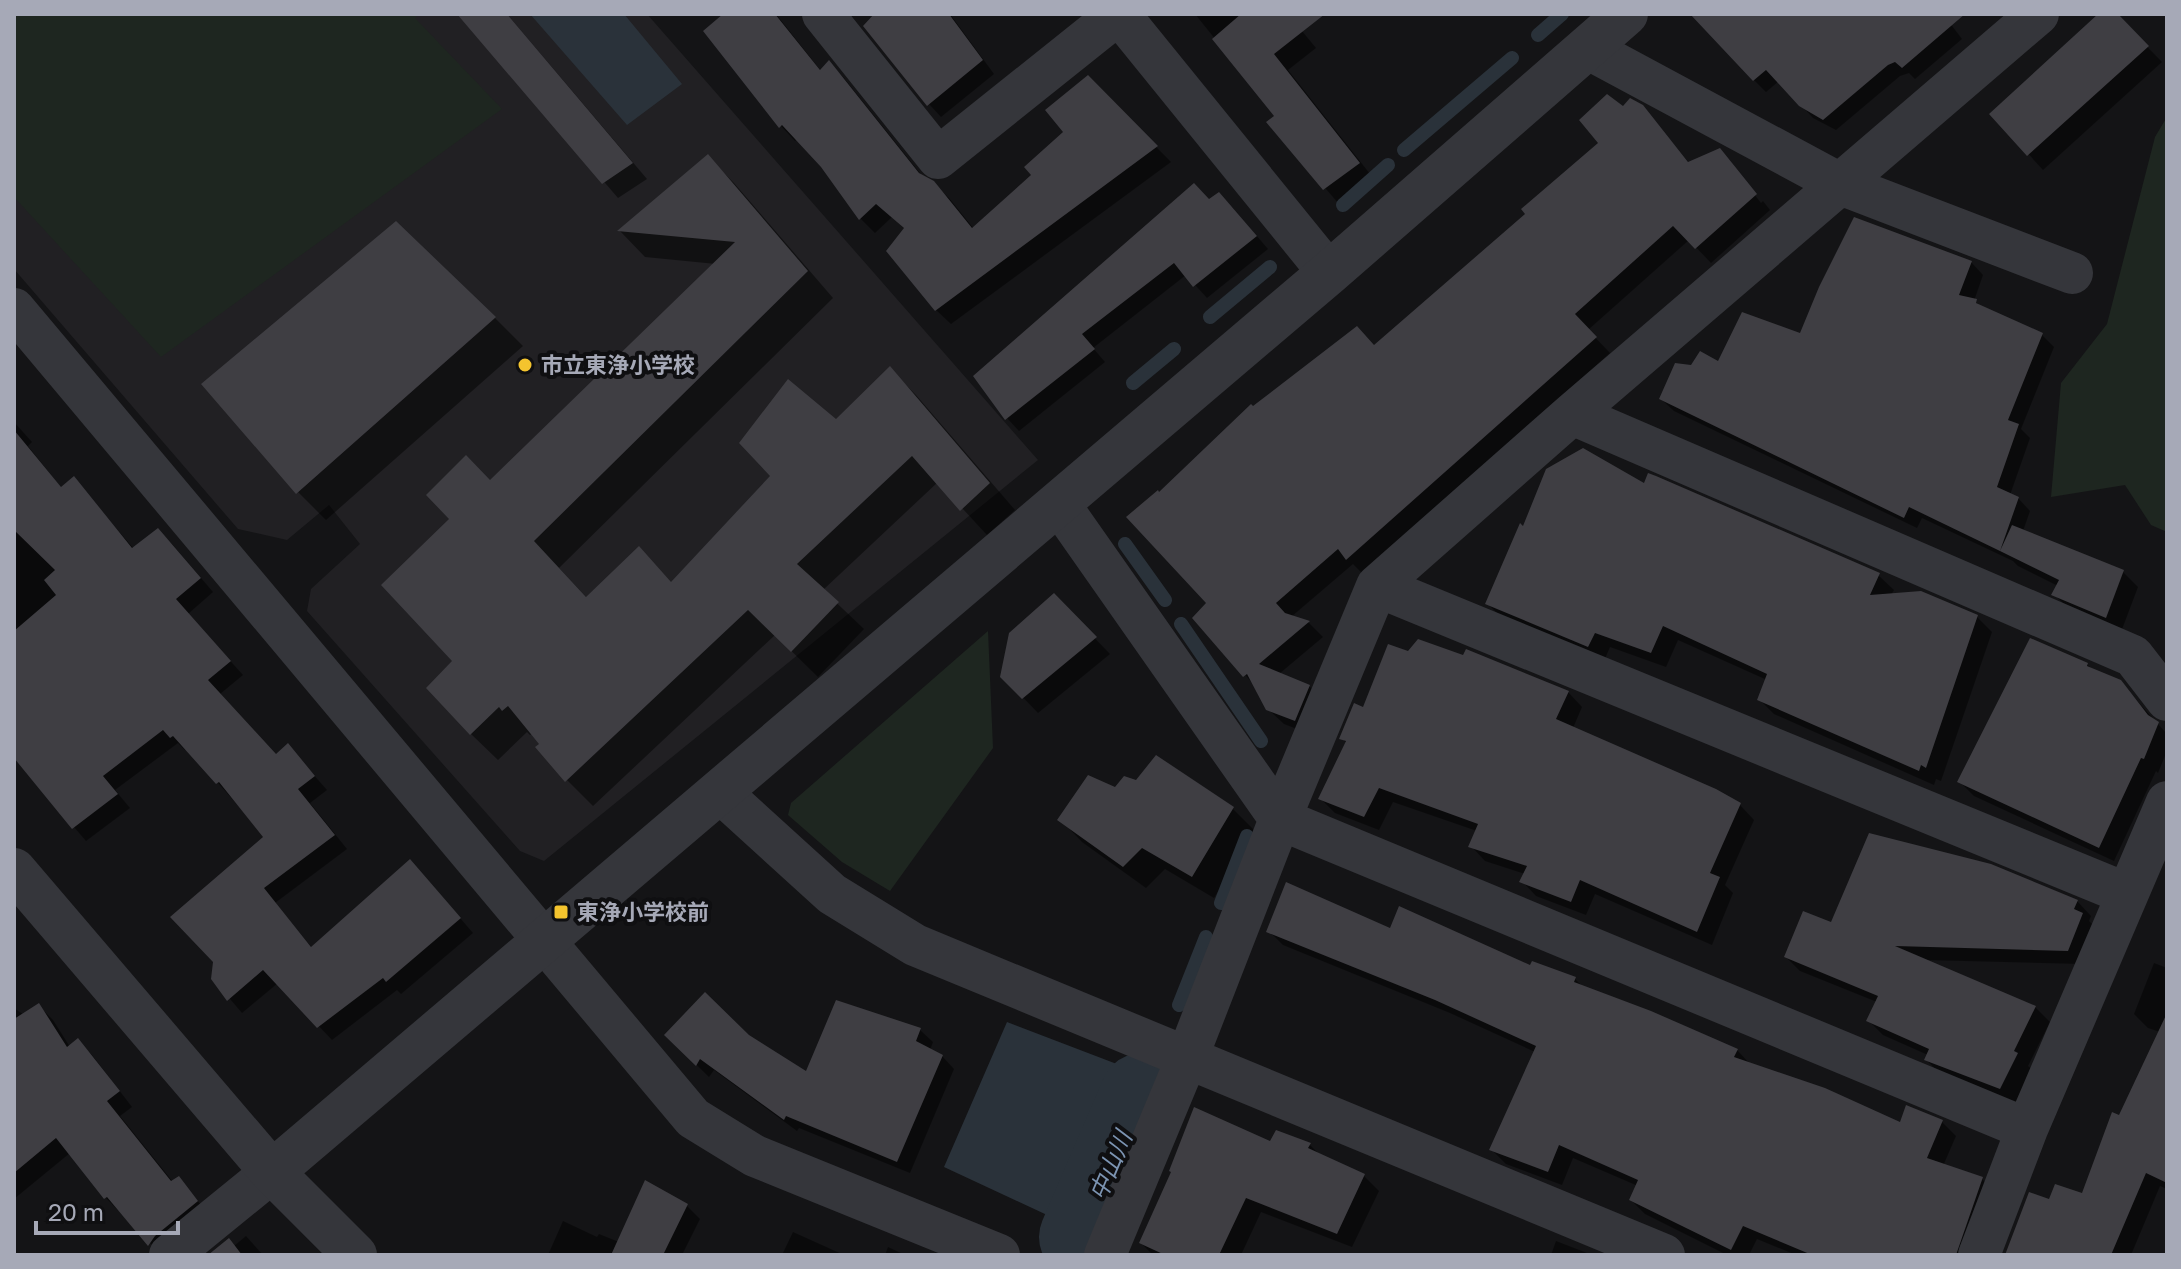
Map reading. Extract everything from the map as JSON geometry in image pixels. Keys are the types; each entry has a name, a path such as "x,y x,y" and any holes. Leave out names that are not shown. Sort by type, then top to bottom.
{"street":[{"path":"823,14 938,158 1118,14 1329,273"},
{"path":"170,1255 721,793 1329,273 1626,14"},
{"path":"1105,1255 1377,586 1572,414 2038,14"},
{"path":"1587,48 1840,184 2072,273"},
{"path":"14,309 693,1118 755,1156 999,1255"},
{"path":"1572,414 2133,656 2167,700"},
{"path":"1059,504 1280,819 2027,1129"},
{"path":"1377,586 2127,894"},
{"path":"721,793 832,894 915,945 1664,1255"},
{"path":"1979,1255 2027,1129 2167,802"},
{"path":"14,870 272,1172 355,1255"}],"shaded area":[{"name":"市立東浄小学校","path":"14,14 647,14 1038,460 544,861 520,851 307,611 311,589 360,544 329,505 287,540 238,529 14,269"},
{"path":"14,14 419,14 415,18 502,109 161,357 14,197"},
{"path":"530,14 624,14 682,84 627,125"},
{"path":"2167,117 2167,532 2151,525 2125,485 2051,497 2061,383 2107,324 2155,137"},
{"path":"988,631 993,748 890,891 842,862 788,815 791,803"},
{"path":"1007,1022 1122,1066 1060,1221 944,1167"}],"building":[{"path":"457,14 507,14 633,163 602,184"},
{"path":"723,14 775,14 820,70 829,60 919,173 934,181 972,228 1031,175 1024,167 1063,132 1045,110 1088,75 1158,146 935,311 886,251 904,228 876,204 859,220 821,167 782,125 779,128 703,31"},
{"path":"874,14 949,14 983,60 927,106 863,26"},
{"path":"1241,14 1325,14 1274,54 1360,163 1323,190 1266,122 1274,116 1212,39"},
{"path":"1690,14 1965,14 1902,68 1895,62 1888,65 1823,120 1799,106 1766,70 1753,81"},
{"path":"2098,14 2118,14 2149,46 2027,156 1989,114"},
{"path":"1607,94 1623,106 1630,98 1643,105 1688,162 1720,148 1757,194 1695,249 1673,226 1575,314 1597,337 1346,560 1338,549 1276,603 1285,613 1310,621 1259,664 1310,685 1295,721 1266,710 1247,674 1243,677 1192,618 1206,603 1126,517 1159,492 1251,404 1253,406 1357,326 1374,345 1525,214 1521,209 1598,143 1579,120"},
{"path":"708,154 808,271 534,541 586,597 639,546 671,582 770,476 739,443 788,379 836,419 890,366 990,483 960,511 912,456 797,564 839,602 791,652 748,610 565,782 535,747 539,744 508,706 502,711 499,707 470,735 426,688 452,661 381,585 449,519 426,495 466,455 490,480 735,242 617,231"},
{"path":"1194,183 1209,199 1219,192 1257,236 1193,287 1174,263 1082,334 1095,349 1005,420 973,376"},
{"path":"1854,217 1972,261 1959,295 1977,299 1976,303 2043,333 2008,420 2019,424 1997,487 2019,497 2000,551 1909,507 1904,518 1659,399 1675,363 1691,365 1700,351 1718,361 1742,312 1800,333"},
{"path":"396,221 496,317 296,494 201,384"},
{"path":"14,430 61,487 74,476 132,548 158,528 201,578 176,599 231,661 208,680 276,754 288,743 315,776 298,789 335,835 264,888 311,947 410,859 461,918 386,982 383,978 317,1028 263,970 227,1001 211,979 213,962 170,917 263,837 219,782 216,784 173,736 170,738 163,730 103,776 118,794 72,829 14,758 14,631 56,595 44,580 55,570 14,530"},
{"path":"1583,448 1644,483 1648,473 1656,476 1880,573 1870,595 1921,591 1978,615 1926,768 1921,765 1919,771 1757,700 1767,674 1663,626 1651,653 1595,633 1588,647 1485,604 1520,523 1523,526 1546,469"},
{"path":"2012,525 2124,570 2106,618 2051,595 2059,580 2000,551"},
{"path":"1054,593 1097,637 1022,699 1000,677 1009,633"},
{"path":"2030,638 2121,680 2148,715 2159,722 2099,848 1957,782"},
{"path":"1418,639 1463,655 1466,649 1569,691 1556,719 1716,789 1741,803 1710,873 1720,877 1697,932 1580,880 1571,902 1519,882 1527,866 1468,847 1478,824 1379,788 1364,817 1318,799 1346,741 1339,739 1354,703 1363,707 1388,644 1408,651"},
{"path":"1156,755 1234,807 1192,877 1142,848 1123,867 1057,820 1088,775 1115,787 1124,776 1136,780"},
{"path":"1869,833 1991,864 2078,900 2074,909 2083,913 2068,951 1895,946 2036,1006 2000,1089 1924,1060 1929,1049 1866,1021 1878,996 1784,957 1803,911 1831,922"},
{"path":"1286,882 1390,928 1399,906 1530,965 1532,961 1576,977 1574,982 1738,1049 1734,1057 1825,1088 1900,1122 1906,1105 1943,1120 1927,1158 1983,1177 1956,1255 1812,1255 1743,1226 1731,1250 1629,1200 1638,1180 1559,1145 1548,1172 1489,1150 1536,1046 1435,1000 1266,932"},
{"path":"705,992 749,1035 806,1071 836,1000 921,1028 916,1041 943,1055 897,1162 786,1116 784,1120 700,1059 696,1066 664,1035"},
{"path":"39,1003 67,1047 78,1038 120,1091 107,1101 171,1181 179,1176 198,1201 155,1236 148,1246 107,1197 104,1199 56,1138 14,1173 14,1019"},
{"path":"2167,1013 2167,1183 2146,1173 2111,1255 2005,1255 2029,1192 2049,1199 2055,1184 2082,1193 2112,1112 2119,1115"},
{"path":"1194,1107 1270,1141 1276,1130 1311,1143 1308,1148 1365,1174 1337,1234 1246,1198 1219,1255 1165,1255 1139,1243 1171,1172"},
{"path":"645,1180 688,1204 663,1255 611,1255"},
{"path":"229,1238 242,1255 208,1255"}],"waterway":[{"path":"1538,35 1562,14"},
{"path":"1404,150 1512,58"},
{"path":"1343,205 1388,165"},
{"path":"1210,317 1270,267"},
{"path":"1133,383 1174,349"},
{"path":"1125,544 1165,600"},
{"path":"1181,624 1261,741"},
{"path":"1221,903 1247,836"},
{"path":"1179,1005 1206,937"},
{"name":"中山川","path":"1142,1095 1145,1088"},
{"name":"中山川","path":"1081,1237 1142,1095"}],"place":[{"name":"市立東浄小学校","path":"525,365"},
{"name":"東浄小学校前","path":"561,912"}]}
